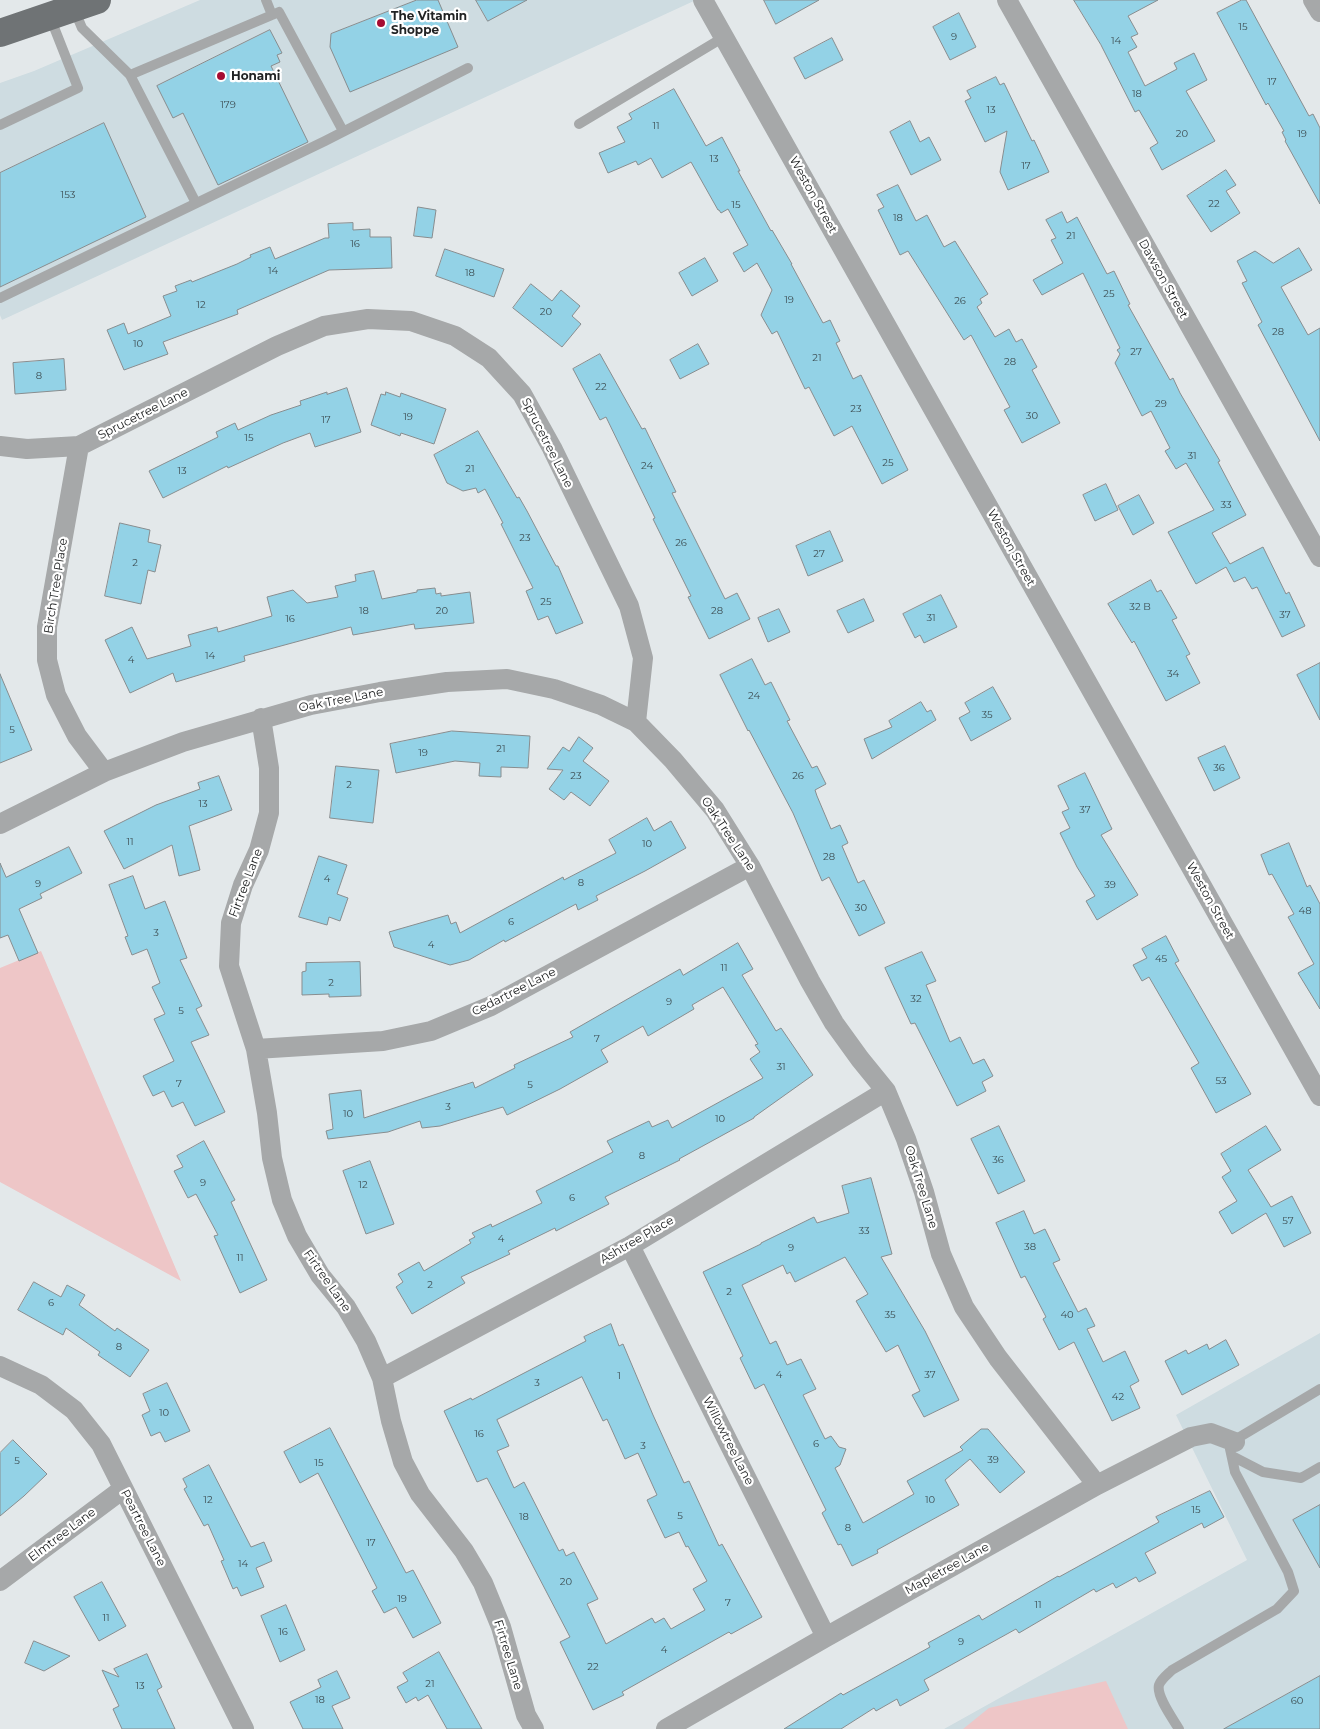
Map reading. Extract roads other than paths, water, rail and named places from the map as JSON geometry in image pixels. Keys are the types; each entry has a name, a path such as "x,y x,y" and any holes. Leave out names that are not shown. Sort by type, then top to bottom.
{"main road":[{"path":"0,33 73,8"}],"street":[{"name":"Weston Street","path":"703,0 1320,1096"},
{"name":"Dawson Street","path":"1007,0 1320,558"},
{"path":"1313,0 1320,12"},
{"name":"Sprucetree Lane","path":"0,446 27,449 79,446 277,346 324,326 368,319 411,321 455,336 489,358 522,394 552,448 629,606 643,658 636,722"},
{"name":"Birch Tree Place","path":"79,446 47,627 47,660 56,695 77,736 104,772"},
{"name":"Oak Tree Lane","path":"0,824 104,772 183,742 311,705 380,692 447,682 507,679 554,689 601,705 636,722 673,760 715,810 750,866 834,1023 886,1091 924,1192 941,1254 964,1307 998,1358 1097,1485"},
{"name":"Firtree Lane","path":"261,718 269,768 269,813 259,850 243,886 231,923 229,966 256,1049 267,1112 272,1158 282,1200 297,1236 320,1276 346,1307 366,1341 382,1378 391,1421 403,1462 420,1494 464,1551 483,1583 501,1627 526,1715 534,1729"},
{"name":"Cedartree Lane","path":"256,1049 383,1041 431,1031 491,1006 750,866"},
{"name":"Ashtree Place","path":"382,1378 630,1246 886,1091"},
{"name":"Willowtree Lane","path":"630,1246 826,1637"},
{"name":"Peartree Lane","path":"0,1366 41,1385 74,1410 101,1444 244,1729"},
{"name":"Mapletree Lane","path":"666,1729 1097,1485 1190,1437 1211,1433 1233,1449"},
{"name":"Elmtree Lane","path":"0,1581 123,1489"}],"lane":[{"path":"266,0 272,16"},
{"path":"73,8 82,28 130,76 196,203"},
{"path":"0,125 78,88 73,8"},
{"path":"130,76 279,12 343,131"},
{"path":"579,124 724,37"},
{"path":"0,298 468,68"},
{"path":"1179,1729 1159,1695 1159,1686 1164,1678 1172,1670 1277,1609 1294,1591 1288,1572 1235,1472 1233,1449 1238,1438 1320,1389"},
{"path":"1233,1449 1263,1472 1301,1478 1320,1467"}],"place":[{"name":"The Vitamin Shoppe","path":"381,23"},
{"name":"Honami","path":"221,76"}]}
